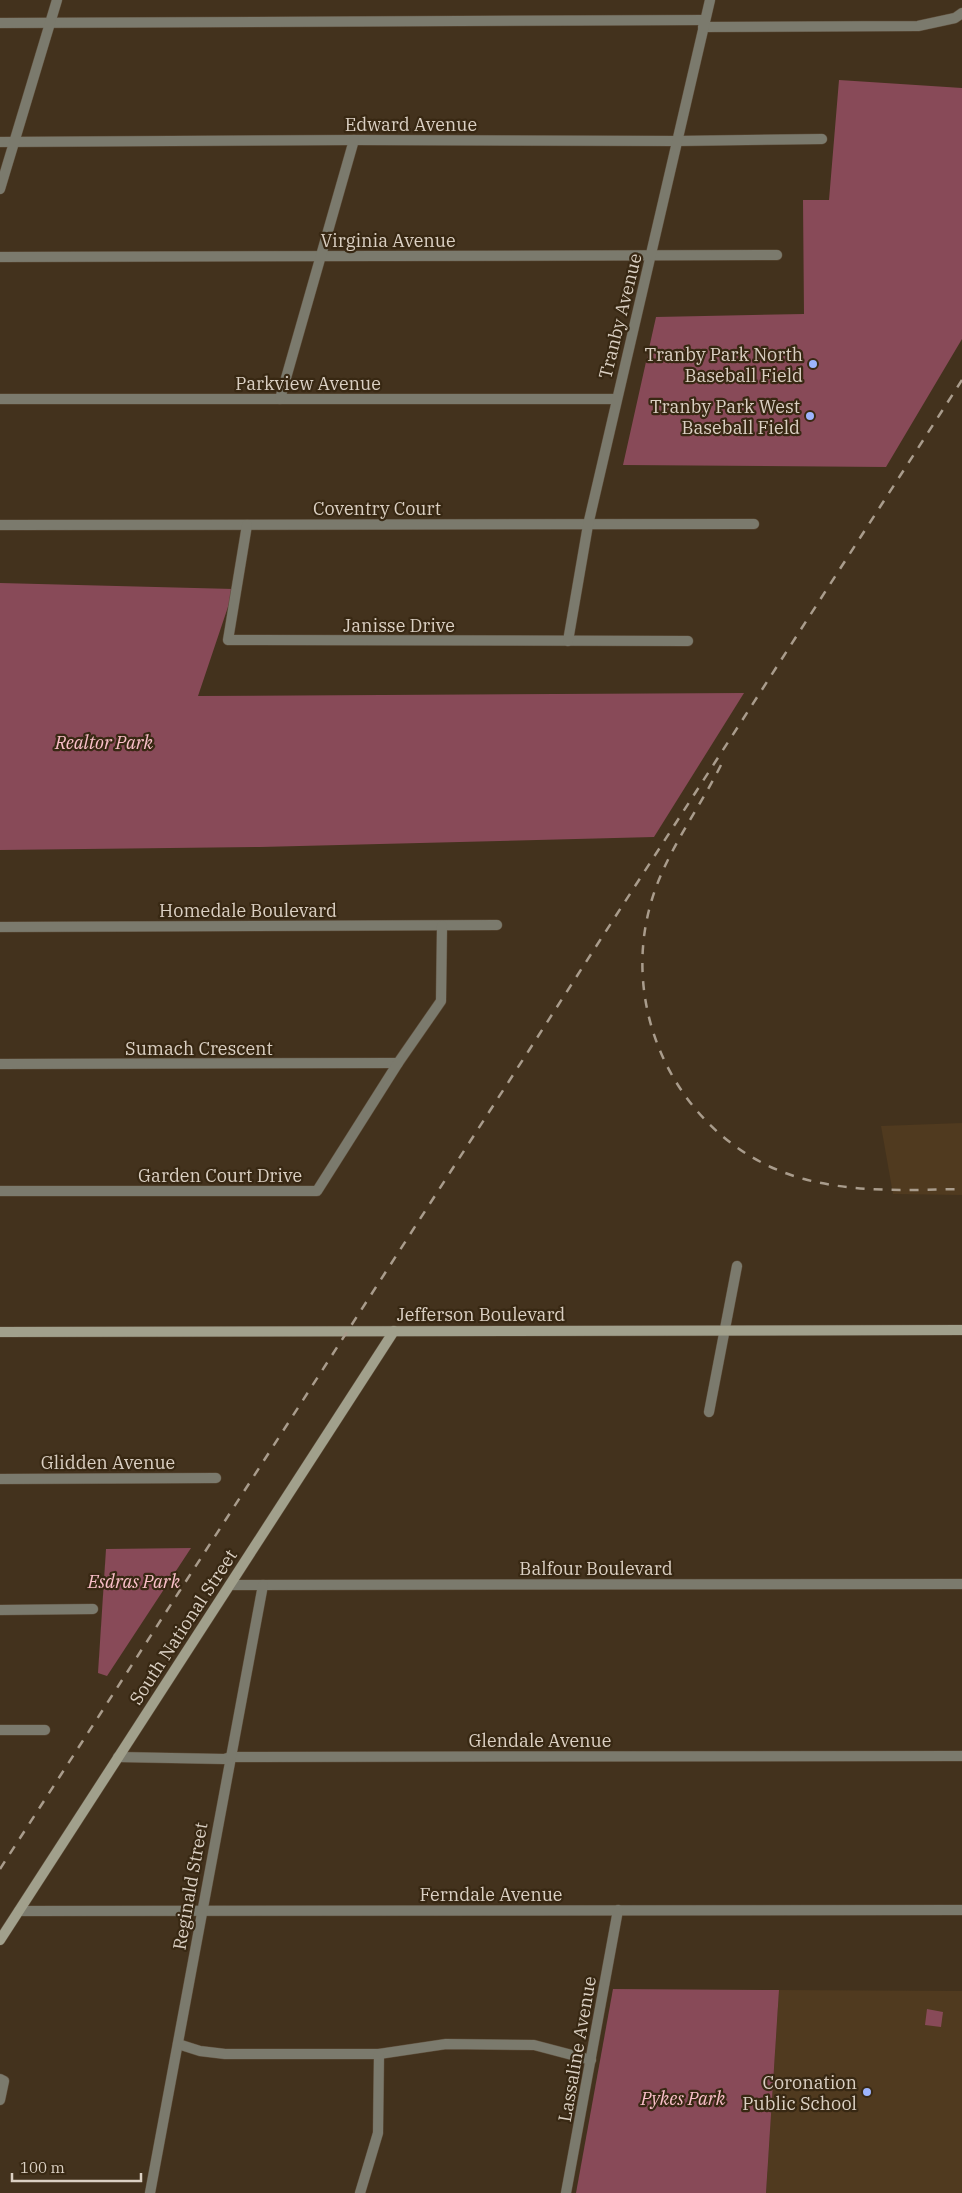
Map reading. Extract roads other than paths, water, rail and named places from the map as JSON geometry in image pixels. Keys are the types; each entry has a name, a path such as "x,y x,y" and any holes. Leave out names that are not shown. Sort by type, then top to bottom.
{"street":[{"path":"0,189 57,0"},
{"name":"Tranby Avenue","path":"568,641 588,525 710,0"},
{"path":"0,23 918,26 954,18 962,13"},
{"name":"Edward Avenue","path":"0,142 354,140 677,142 822,139"},
{"path":"280,399 319,257 335,210 354,140"},
{"name":"Virginia Avenue","path":"0,257 777,256"},
{"name":"Parkview Avenue","path":"0,399 616,399"},
{"name":"Coventry Court","path":"0,525 754,524"},
{"name":"Janisse Drive","path":"247,525 228,640 688,641"},
{"name":"Homedale Boulevard","path":"0,927 497,925"},
{"name":"Garden Court Drive","path":"0,1191 317,1192 398,1064 441,1001 442,926"},
{"name":"Sumach Crescent","path":"0,1064 398,1064"},
{"path":"709,1412 737,1266"},
{"name":"Jefferson Boulevard","path":"0,1332 962,1330"},
{"name":"South National Street","path":"0,1940 394,1331"},
{"name":"Glidden Avenue","path":"0,1479 216,1478"},
{"name":"Balfour Boulevard","path":"230,1585 962,1584"},
{"name":"Reginald Street","path":"150,2193 263,1585"},
{"path":"0,1610 92,1609"},
{"path":"0,1730 45,1730"},
{"name":"Glendale Avenue","path":"118,1757 224,1759 231,1757 962,1756"},
{"name":"Ferndale Avenue","path":"19,1910 962,1910"},
{"name":"Lassaline Avenue","path":"566,2193 592,2060 618,1910"},
{"path":"178,2044 200,2051 225,2054 378,2054 446,2044 534,2045 592,2060"},
{"path":"360,2193 378,2133 378,2054"},
{"path":"0,2079 4,2081 0,2100"}],"railway":[{"path":"0,1869 962,380"},
{"path":"721,765 671,853 662,872 649,910 643,953 645,996 655,1037 672,1076 697,1111 727,1140 763,1163 804,1179 863,1189 962,1189"}],"place":[{"name":"Tranby Park North Baseball Field","path":"813,364"},
{"name":"Tranby Park West Baseball Field","path":"810,416"},
{"name":"Coronation Public School","path":"867,2092"}],"park label":[{"name":"Realtor Park","path":"104,742"},
{"name":"Esdras Park","path":"134,1581"},
{"name":"Pykes Park","path":"683,2098"}]}
